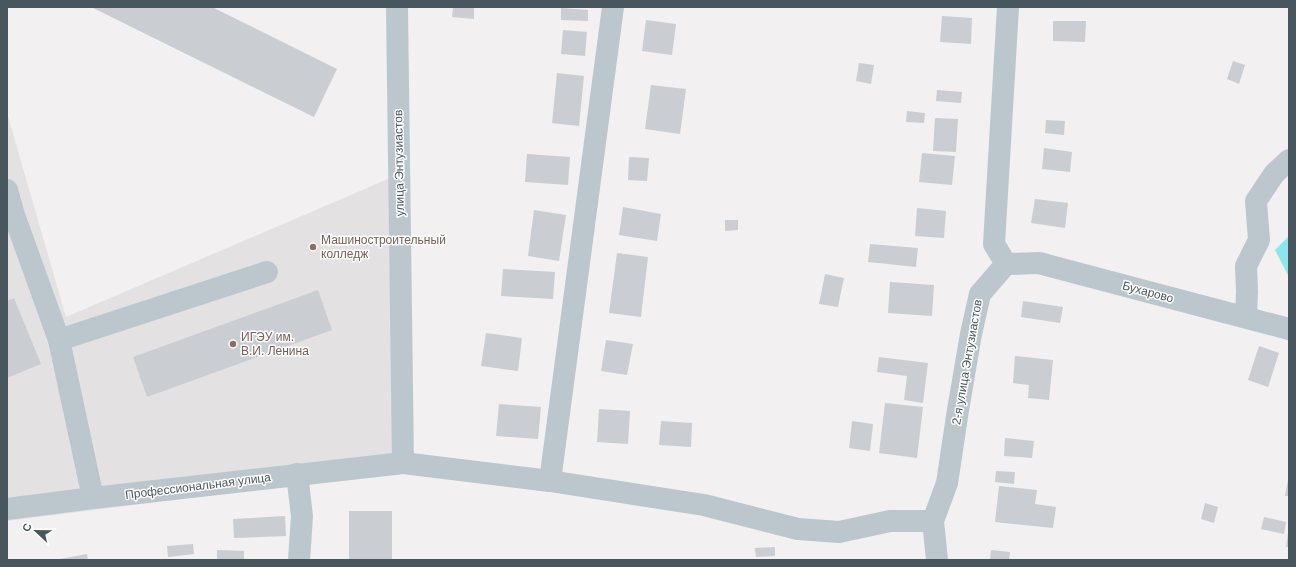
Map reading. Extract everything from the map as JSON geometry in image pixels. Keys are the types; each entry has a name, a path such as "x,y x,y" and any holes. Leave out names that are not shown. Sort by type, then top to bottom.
{"street":[{"name":"улица Энтузиастов","path":"396,464 397,7"},
{"path":"550,481 613,7"},
{"path":"1006,264 994,244 1008,7"},
{"path":"1246,318 1246,266 1259,240 1256,201 1274,174 1289,160"},
{"path":"7,190 10,216 59,340 93,498"},
{"name":"Бухарово","path":"1006,264 1040,263 1289,329"},
{"name":"2-я улица Энтузиастов","path":"937,560 933,521 947,483 962,387 980,294 1006,264"},
{"path":"59,340 267,272"},
{"name":"Профессиональная улица","path":"7,509 297,474 396,464 550,481 704,505 798,529 839,532 890,521 933,521"},
{"path":"297,474 302,516 299,560"}],"shaded area":[{"name":"Машиностроительный колледж","path":"7,113 66,317 395,176 397,472 7,521"}],"water":[{"path":"1289,236 1289,277 1275,250"}],"building":[{"path":"91,7 212,7 337,69 314,117"},
{"path":"453,7 474,7 474,19 452,17"},
{"path":"561,8 588,10 588,21 561,20"},
{"path":"942,16 972,18 971,44 940,42"},
{"path":"646,20 676,24 672,55 642,51"},
{"path":"1053,21 1086,21 1085,42 1053,41"},
{"path":"563,30 587,32 585,56 561,54"},
{"path":"1233,61 1245,65 1239,84 1227,79"},
{"path":"859,63 874,65 871,84 856,81"},
{"path":"557,73 584,76 579,126 552,123"},
{"path":"651,85 686,89 680,134 645,129"},
{"path":"937,90 962,92 961,103 936,101"},
{"path":"907,111 925,113 924,123 906,122"},
{"path":"935,118 958,119 956,152 933,151"},
{"path":"1046,120 1065,121 1064,135 1045,133"},
{"path":"1044,148 1072,152 1070,172 1042,169"},
{"path":"922,153 955,156 952,185 919,182"},
{"path":"527,154 570,157 568,185 525,182"},
{"path":"629,157 649,158 647,181 628,180"},
{"path":"1035,199 1068,203 1065,228 1031,223"},
{"path":"623,207 661,214 657,241 619,235"},
{"path":"917,208 946,211 944,238 915,236"},
{"path":"534,210 566,215 559,261 528,256"},
{"path":"725,220 738,220 738,230 725,231"},
{"path":"870,244 918,248 916,267 868,262"},
{"path":"617,253 648,257 641,317 609,313"},
{"path":"503,269 555,272 553,299 501,296"},
{"path":"825,274 844,278 838,307 819,304"},
{"path":"890,282 934,285 932,316 888,313"},
{"name":"ИГЭУ им. В.И. Ленина","path":"318,290 332,330 147,397 133,357"},
{"path":"14,298 41,364 7,378 7,301"},
{"path":"1023,301 1063,307 1060,323 1021,317"},
{"path":"486,333 522,338 518,371 481,366"},
{"path":"606,340 633,344 627,375 601,371"},
{"path":"1259,346 1279,353 1268,387 1248,380"},
{"path":"1015,356 1053,360 1049,400 1028,398 1029,385 1013,383"},
{"path":"879,357 928,363 923,403 904,400 907,376 877,372"},
{"path":"885,403 923,407 917,458 879,453"},
{"path":"499,404 541,407 538,439 496,436"},
{"path":"599,409 630,411 628,444 597,442"},
{"path":"661,421 692,423 691,447 659,445"},
{"path":"852,421 873,424 870,451 849,448"},
{"path":"1005,438 1034,441 1032,458 1004,456"},
{"path":"996,471 1015,472 1014,484 995,482"},
{"path":"1288,480 1289,496 1285,496"},
{"path":"999,486 1037,490 1035,504 1056,507 1053,528 995,522"},
{"path":"1205,503 1218,507 1214,523 1201,519"},
{"path":"349,511 392,511 392,560 349,560"},
{"path":"285,516 286,536 234,538 233,519"},
{"path":"1264,517 1286,522 1284,534 1261,529"},
{"path":"1288,533 1289,547 1286,547"},
{"path":"193,544 194,554 168,557 167,546"},
{"path":"775,547 775,556 756,557 755,548"},
{"path":"217,550 244,551 244,560 217,560"},
{"path":"991,550 1010,552 1009,560 990,560"},
{"path":"87,554 88,560 60,560 60,559"}],"place":[{"name":"Машиностроительный колледж","path":"313,247"},
{"name":"ИГЭУ им. В.И. Ленина","path":"233,344"}]}
